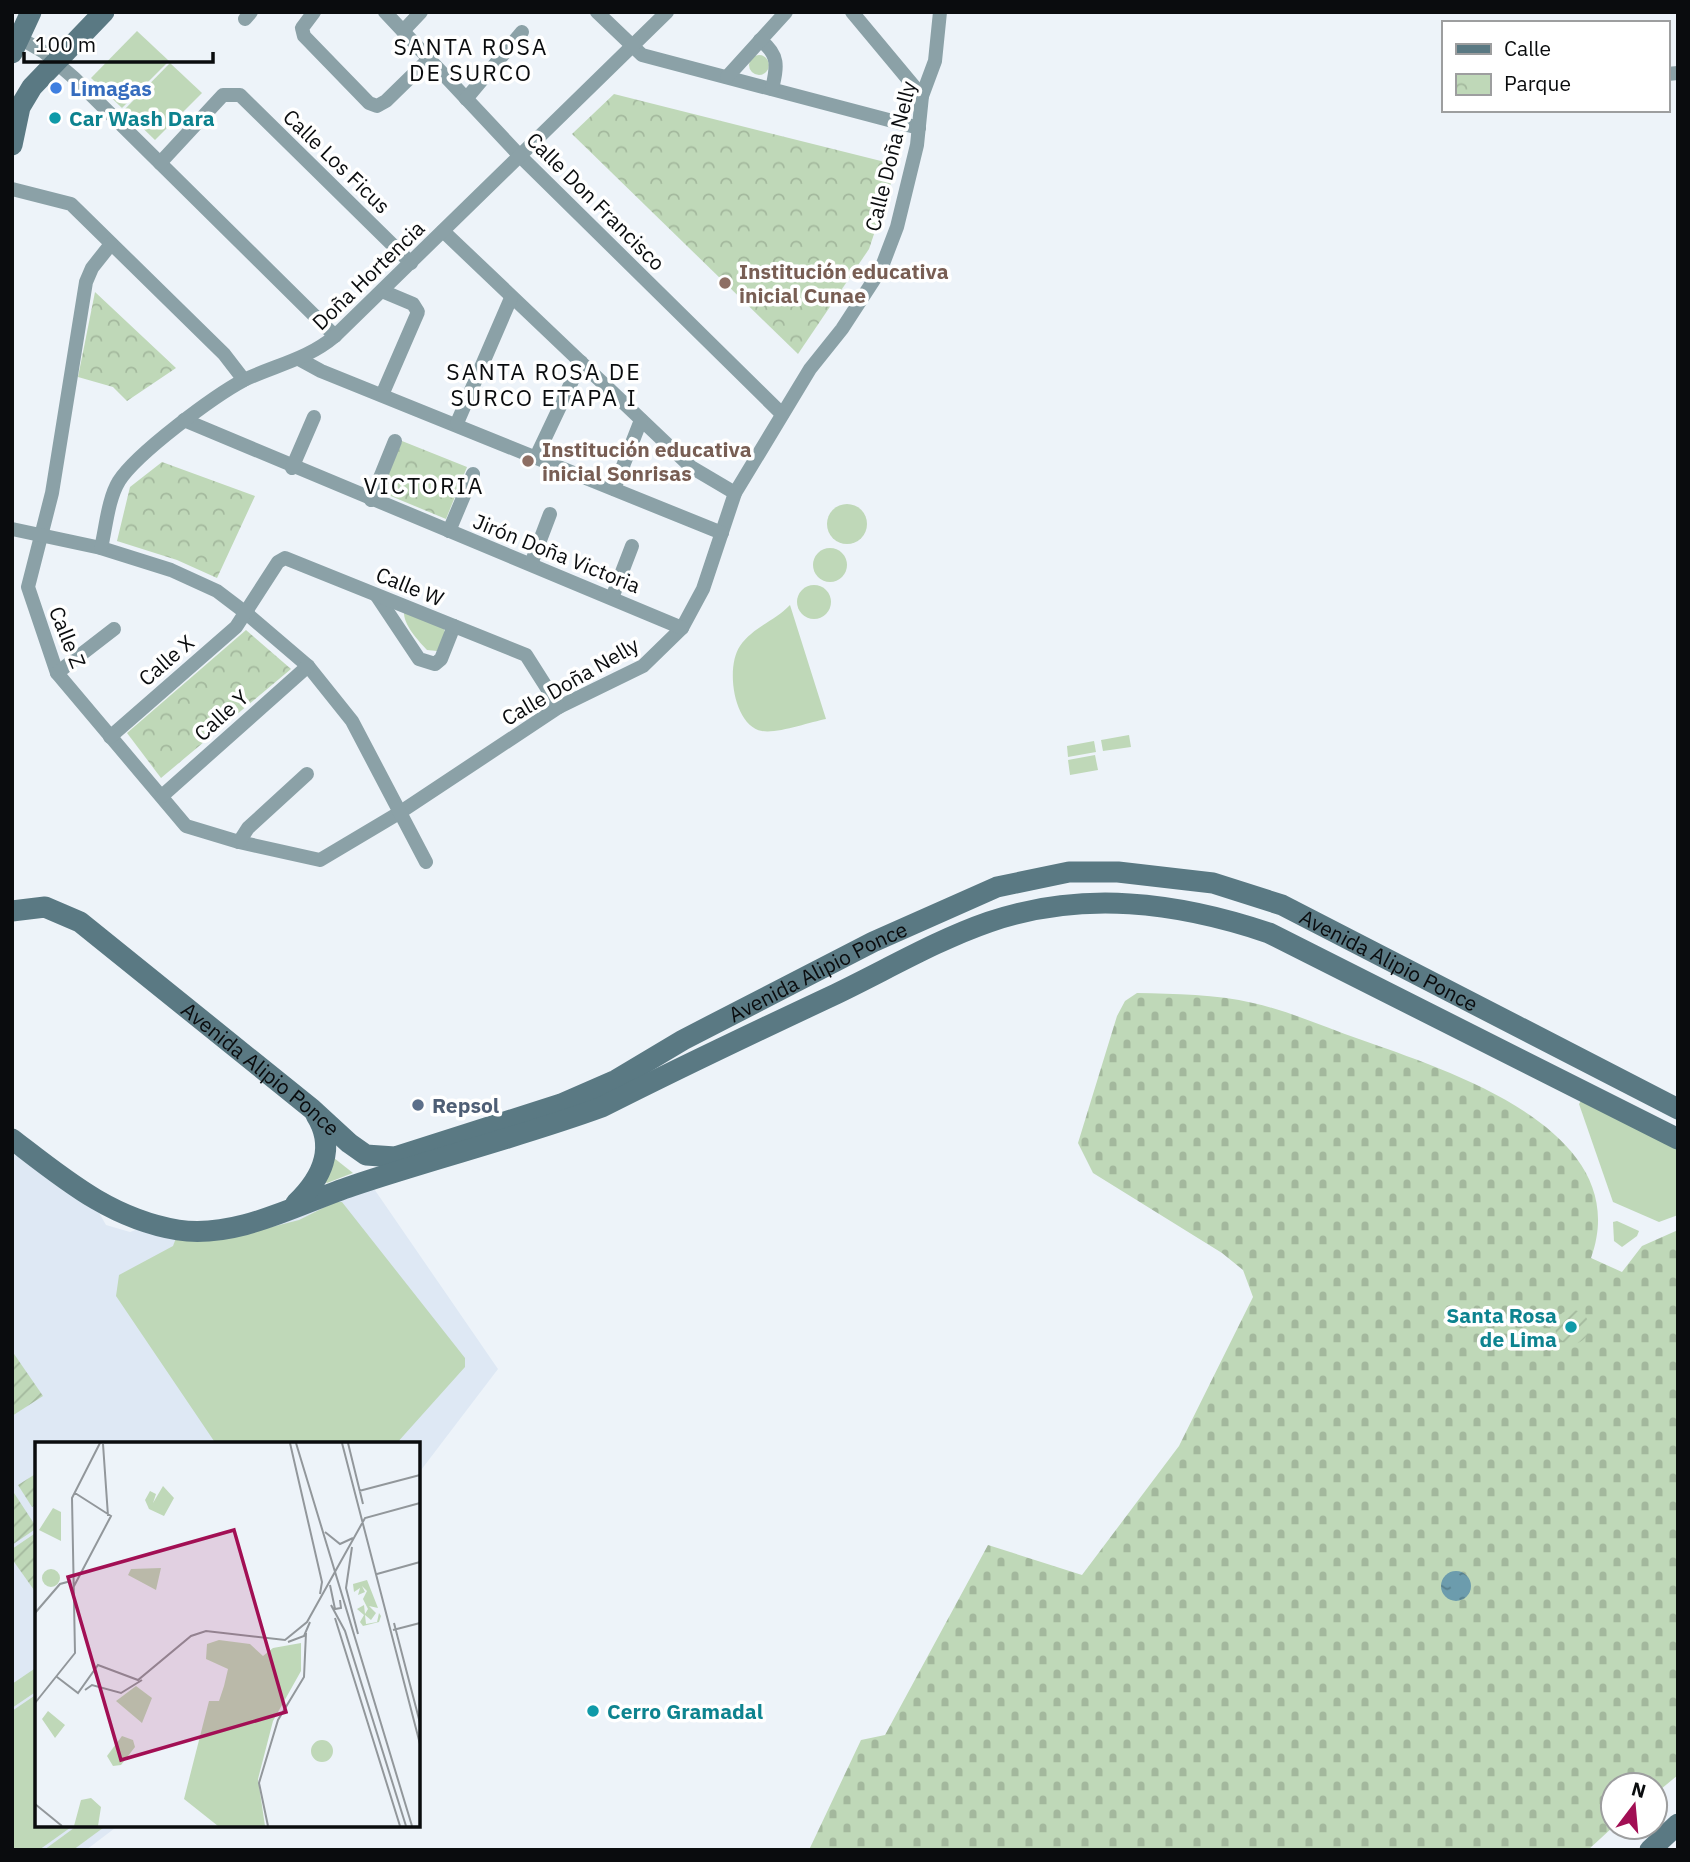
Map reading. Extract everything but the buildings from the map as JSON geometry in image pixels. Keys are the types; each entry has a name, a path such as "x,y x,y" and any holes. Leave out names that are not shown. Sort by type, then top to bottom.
{"main road":[{"path":"14,42 31,12"},
{"path":"12,145 20,107 32,87 104,12"},
{"name":"Avenida Alipio Ponce","path":"12,911 45,907 80,922 312,1109 349,1143 366,1155 380,1158 395,1157 561,1104 615,1080 683,1040 959,901 1035,877 1069,872 1157,874 1213,883 1282,905 1678,1109"},
{"name":"Avenida Alipio Ponce","path":"12,1139 96,1201 155,1225 182,1230 210,1230 289,1210 352,1186 549,1126 602,1107 958,936 1024,912 1070,904 1123,902 1196,911 1269,933 1678,1139"},
{"path":"1269,933 1282,905"},
{"path":"289,1210 314,1186 326,1156 322,1125 312,1109"},
{"path":"1650,1850 1678,1824"}],"street":[{"path":"314,12 302,28 304,36 369,103 377,106 386,102 429,59"},
{"name":"Calle Don Francisco","path":"385,12 520,156 782,414"},
{"path":"403,31 421,12"},
{"path":"597,12 642,55 919,128"},
{"name":"Doña Hortencia","path":"102,548 119,481 184,420 244,380 320,349 633,48 667,12"},
{"path":"727,77 786,12"},
{"path":"852,12 922,96"},
{"name":"Calle Doña Nelly","path":"399,813 559,707 643,666 682,628 703,589 735,493 782,414 881,269 897,227 919,128 922,96 935,61 940,12"},
{"path":"466,99 522,32"},
{"path":"760,40 775,55 778,65 772,89"},
{"path":"14,42 55,62 335,336"},
{"name":"Calle Los Ficus","path":"160,163 223,95 240,95 411,263"},
{"path":"12,189 71,204 224,354 244,380"},
{"path":"443,231 691,467 735,493"},
{"name":"Calle Z","path":"111,244 92,268 86,282 52,493 28,587 57,673 186,826 239,842 320,860 399,813"},
{"path":"382,291 413,304 418,312 383,396"},
{"path":"457,424 511,298"},
{"path":"299,359 383,396 722,533"},
{"path":"536,457 581,362"},
{"path":"292,468 314,417"},
{"name":"Jirón Doña Victoria","path":"184,420 292,468 682,628"},
{"path":"614,489 641,420"},
{"path":"371,500 395,441"},
{"path":"449,531 472,474"},
{"path":"531,564 550,514"},
{"path":"12,529 102,548 171,570 217,591 246,613 308,666 352,721 426,862"},
{"path":"612,598 632,546"},
{"name":"Calle W","path":"246,613 278,562 285,558 526,655 559,707"},
{"path":"376,596 419,659 426,663 435,664 441,659 454,626"},
{"name":"Calle X","path":"110,737 236,627 246,613"},
{"path":"57,673 114,629"},
{"name":"Calle Y","path":"162,796 308,666"},
{"path":"239,842 248,828 307,774"}],"shaded area":[{"path":"12,1146 98,1211 106,1225 130,1232 144,1227 195,1237 370,1183 498,1369 420,1471 420,1442 35,1442 35,1827 116,1827 86,1850 12,1850"}],"green space":[{"path":"137,31 169,61 122,108 91,78"},
{"path":"755,55 763,55 769,65 763,75 755,75 749,69 749,61"},
{"path":"170,63 202,93 155,140 124,110"},
{"path":"614,94 897,165 869,249 798,354 572,134"},
{"path":"95,292 176,368 127,401 113,387 78,377"},
{"path":"402,441 467,467 446,519 381,492"},
{"path":"162,462 255,496 217,578 177,560 117,541 130,487"},
{"path":"847,504 861,510 867,524 861,538 847,544 833,538 827,524 833,510"},
{"path":"830,548 842,553 847,565 842,577 830,582 818,577 813,565 818,553"},
{"path":"814,585 826,590 831,602 826,614 814,619 802,614 797,602 802,590"},
{"path":"790,605 826,719 785,729 762,731 752,727 739,708 733,681 735,656 745,639"},
{"path":"404,611 444,628 445,634 437,651 427,650 416,637 408,627"},
{"path":"246,630 291,669 161,778 127,733"},
{"path":"1129,735 1131,747 1103,751 1101,740"},
{"path":"1094,741 1096,752 1068,757 1067,746"},
{"path":"1095,755 1098,770 1070,775 1068,760"},
{"path":"1137,993 1195,995 1253,1003 1280,1010 1396,1052 1483,1088 1525,1112 1561,1140 1586,1174 1598,1213 1591,1258 1622,1272 1642,1246 1678,1230 1678,1775 1669,1782 1669,1771 1599,1771 1599,1840 1588,1850 809,1850 861,1740 885,1735 988,1545 1082,1575 1179,1446 1253,1297 1243,1270 1222,1253 1093,1173 1078,1143 1117,1016 1125,1001"},
{"path":"1582,1099 1678,1149 1678,1215 1659,1222 1613,1202 1579,1104"},
{"path":"334,1158 353,1173 327,1183 325,1182"},
{"path":"335,1202 342,1202 465,1358 465,1367 398,1442 215,1442 116,1296 119,1275 173,1246 176,1238 237,1236 299,1220"},
{"path":"1617,1221 1639,1231 1637,1236 1622,1247 1614,1241 1613,1222"},
{"path":"1572,1310 1584,1315 1589,1327 1584,1339 1572,1344 1560,1339 1555,1327 1560,1315"},
{"path":"12,1351 43,1396 12,1416"},
{"path":"35,1474 35,1505 32,1507 18,1485"},
{"path":"14,1493 35,1525 35,1529 12,1545"},
{"path":"35,1533 35,1590 12,1559 12,1549"},
{"path":"35,1668 35,1692 12,1708 12,1684"},
{"path":"35,1695 35,1827 71,1827 39,1850 12,1850 12,1711"},
{"path":"75,1827 104,1827 73,1850 44,1850"}],"water":[{"path":"1456,1571 1462,1572 1470,1580 1470,1592 1462,1600 1456,1601 1450,1600 1442,1592 1441,1586 1442,1580 1450,1572"}],"place":[{"name":"Limagas","path":"56,88"},
{"name":"Car Wash Dara","path":"55,118"},
{"name":"Institución educativa inicial Cunae","path":"725,283"},
{"name":"Institución educativa inicial Sonrisas","path":"528,461"},
{"name":"Repsol","path":"418,1105"},
{"name":"Santa Rosa de Lima","path":"1571,1327"},
{"name":"Cerro Gramadal","path":"593,1711"}],"district":[{"name":"SANTA ROSA DE SURCO","path":"471,59"},
{"name":"SANTA ROSA DE SURCO ETAPA I","path":"544,384"},
{"name":"VICTORIA","path":"424,485"}]}
